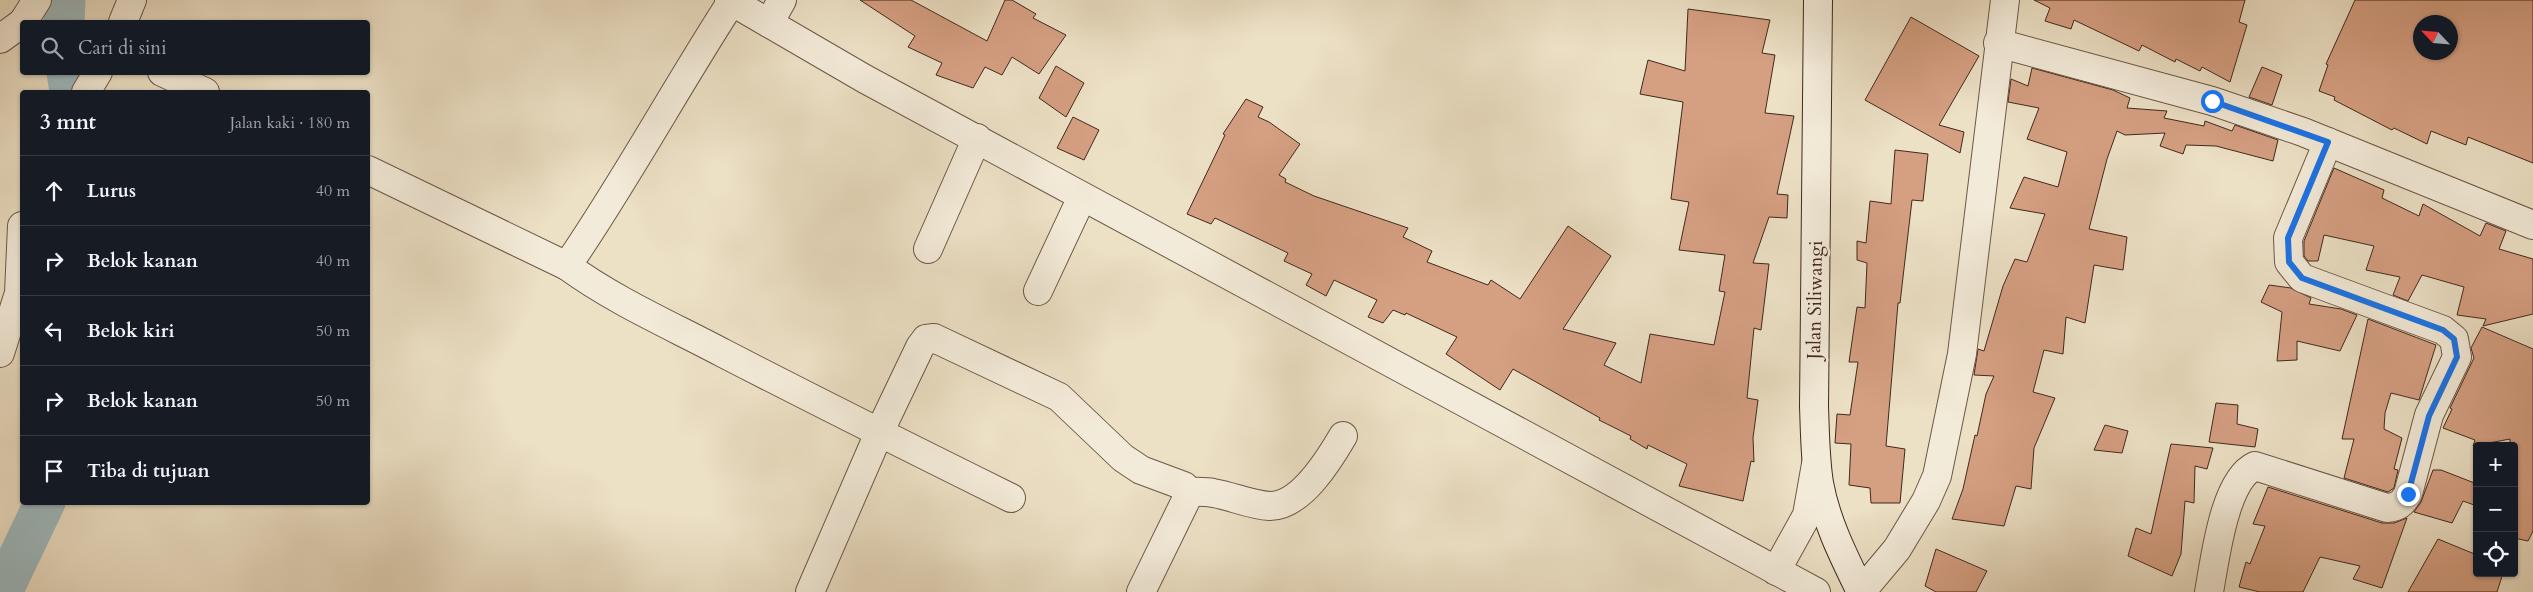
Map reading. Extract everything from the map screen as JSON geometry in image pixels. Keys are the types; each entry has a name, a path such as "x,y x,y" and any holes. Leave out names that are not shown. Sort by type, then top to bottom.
{"street":[{"path":"25,20 37,0"},
{"path":"124,20 132,0"},
{"name":"Jalan Siliwangi","path":"1818,0 1814,406 1816,462 1819,484 1833,534 1861,592"},
{"path":"1861,592 1902,541 1926,501 1937,476 1962,354 1998,43 2005,0"},
{"path":"567,266 627,174 730,1 776,11 865,79 1816,592"},
{"path":"0,39 20,25"},
{"path":"1998,43 2212,101 2328,142 2533,225"},
{"path":"87,90 96,75"},
{"path":"168,75 201,90"},
{"path":"928,249 977,138"},
{"path":"2209,592 2231,497 2248,469 2255,466 2387,508 2397,507 2403,503 2408,494 2429,416 2457,357 2454,339 2443,330 2302,278 2289,262 2288,238 2328,142"},
{"path":"370,171 567,266 608,293 879,433 1011,498"},
{"path":"1038,291 1082,197"},
{"path":"0,353 19,293 20,271"},
{"path":"810,592 879,433 920,347 926,339 934,338 1059,397 1123,458 1142,470 1184,486 1187,498 1141,592"},
{"path":"1186,492 1213,493 1270,506 1282,504 1295,496 1325,466 1343,436"},
{"path":"1776,571 1807,515 1816,462"}],"building":[{"path":"860,0 911,0 987,41 1005,0 1012,0 1036,14 1033,18 1066,35 1039,74 1012,57 1002,75 985,67 973,88 936,75 942,63 908,47 915,36"},
{"path":"2034,0 2245,0 2239,22 2247,25 2230,82 2202,67 2200,71 2176,59 2175,62 2142,45 2139,51 2074,20 2071,29 2045,21 2050,8"},
{"path":"2355,0 2533,0 2533,163 2468,137 2466,145 2431,131 2427,144 2394,128 2392,130 2334,100 2335,97 2319,91 2328,65 2326,64"},
{"path":"1688,9 1770,20 1762,53 1775,55 1765,113 1794,116 1777,194 1788,195 1787,218 1769,217 1753,263 1769,264 1761,330 1754,328 1747,398 1758,400 1753,438 1754,462 1751,461 1743,501 1679,486 1687,464 1648,445 1647,449 1630,439 1631,436 1599,420 1600,418 1513,369 1500,390 1446,354 1457,337 1406,313 1405,315 1393,310 1383,323 1368,317 1377,300 1334,280 1326,296 1306,285 1312,274 1284,261 1288,253 1215,218 1211,224 1187,214 1225,135 1223,134 1246,99 1263,107 1258,117 1269,122 1300,144 1279,175 1286,179 1285,182 1314,196 1408,228 1403,237 1432,251 1427,262 1488,285 1491,280 1520,299 1568,226 1611,256 1563,329 1616,343 1604,365 1641,383 1650,334 1714,345 1725,292 1719,291 1725,255 1679,250 1689,202 1671,199 1683,102 1640,94 1648,60 1685,71"},
{"path":"1911,17 1979,56 1939,125 1964,132 1960,153 1865,100"},
{"path":"1056,66 1084,83 1066,117 1039,98"},
{"path":"2262,67 2282,75 2272,105 2249,97"},
{"path":"2032,68 2113,90 2130,98 2127,108 2167,111 2164,118 2204,126 2205,121 2232,131 2235,125 2278,140 2273,161 2216,146 2186,145 2183,154 2160,146 2165,133 2125,135 2117,131 2107,159 2089,229 2127,237 2123,270 2094,265 2085,323 2066,317 2063,354 2044,350 2033,392 2055,398 2034,448 2031,489 2016,486 2004,526 1952,519 1963,489 1986,394 1994,376 1974,375 1978,349 1984,351 2003,286 2015,259 2027,262 2045,214 2010,208 2024,177 2058,187 2067,152 2027,139 2039,108 2008,102 2011,79 2028,86"},
{"path":"1073,117 1099,130 1084,160 1057,148"},
{"path":"1895,150 1928,154 1923,201 1912,200 1900,303 1898,303 1886,446 1905,449 1900,503 1871,503 1870,488 1849,485 1851,444 1835,443 1837,414 1850,415 1858,362 1849,362 1857,307 1865,308 1867,263 1857,260 1857,241 1866,243 1870,201 1891,204"},
{"path":"2334,168 2384,190 2382,198 2419,216 2423,204 2480,236 2486,223 2506,231 2499,249 2533,259 2533,314 2483,326 2486,319 2457,315 2464,287 2422,275 2408,301 2393,295 2400,277 2366,270 2374,246 2324,235 2318,261 2308,261 2304,256 2304,241"},
{"path":"2269,285 2291,288 2311,298 2309,304 2341,309 2357,315 2340,351 2297,341 2297,360 2277,361 2282,312 2261,302"},
{"path":"2368,319 2436,345 2419,400 2391,393 2385,413 2384,429 2402,438 2394,469 2398,470 2394,488 2388,492 2344,478 2354,439 2342,439"},
{"path":"2482,327 2533,349 2533,531 2528,541 2518,539 2518,442 2510,442 2510,439 2494,442 2474,442 2475,440 2443,428 2452,409 2450,408 2474,358 2471,348"},
{"path":"2216,403 2238,405 2237,424 2258,429 2255,447 2209,442"},
{"path":"2105,425 2128,431 2122,453 2094,450"},
{"path":"2171,444 2213,448 2207,469 2195,466 2194,503 2185,501 2181,554 2172,576 2128,556 2136,528 2151,534"},
{"path":"2433,470 2441,470 2473,482 2473,505 2463,501 2452,523 2414,512 2421,502"},
{"path":"2268,487 2382,523 2394,523 2407,518 2382,588 2353,579 2360,566 2320,557 2303,592 2260,592 2239,587 2246,562 2250,564 2265,526 2253,524"},
{"path":"2438,539 2473,553 2473,577 2502,577 2497,592 2408,592"},
{"path":"1936,549 1987,571 1976,592 1936,592 1925,586"}],"waterway":[{"path":"64,20 65,0"},
{"path":"67,75 70,90"},
{"path":"2,592 44,505"}],"route":[{"path":"2212,101 2328,142 2288,238 2287,256 2289,262 2302,278 2320,283 2443,330 2454,339 2457,357 2429,416 2408,494"}]}
